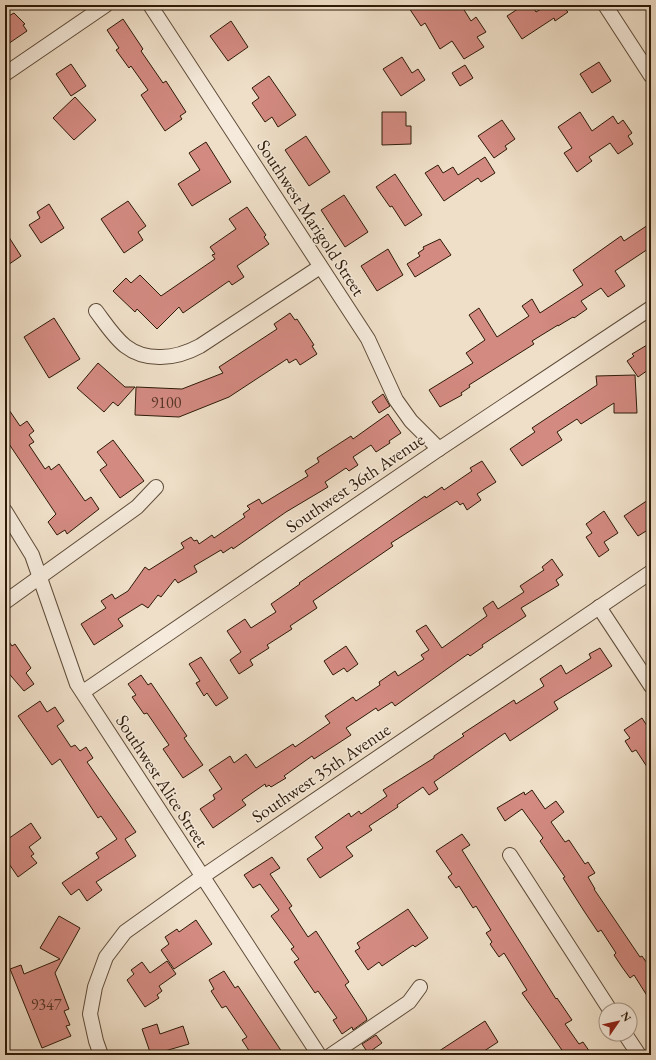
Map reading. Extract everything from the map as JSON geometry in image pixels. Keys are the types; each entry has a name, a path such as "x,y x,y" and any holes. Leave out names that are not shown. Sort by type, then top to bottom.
{"street":[{"path":"5,74 106,5"},
{"name":"Southwest Marigold Street","path":"150,5 374,350 385,380 396,400 411,421 439,449"},
{"path":"605,5 651,76"},
{"path":"96,311 116,338 139,355 151,357 179,355 200,346 320,266"},
{"name":"Southwest 36th Avenue","path":"83,692 439,449 651,308"},
{"path":"5,602 137,507 156,486"},
{"name":"Southwest Alice Street","path":"5,512 32,555 70,669 83,692 319,1055"},
{"name":"Southwest 35th Avenue","path":"101,1055 96,1041 90,1014 95,987 106,956 125,932 202,876 651,572"},
{"path":"599,607 651,686"},
{"path":"510,855 605,1002"},
{"path":"331,1055 409,1002 420,987"},
{"path":"630,1042 639,1055"}],"building":[{"path":"407,5 461,5 471,21 476,17 486,32 477,37 484,47 464,59 452,41 440,49 425,23 421,26"},
{"path":"524,5 532,5 536,12 546,6 545,5 573,5 566,10 568,12 555,21 554,18 522,39 507,16"},
{"path":"14,13 25,24 23,25 27,31 5,46 5,18"},
{"path":"123,19 143,49 141,51 163,83 166,81 186,112 180,116 182,119 165,131 141,95 148,90 131,66 129,68 116,50 119,48 107,30"},
{"path":"231,21 248,47 228,61 210,36"},
{"path":"402,57 412,73 418,69 425,80 401,96 383,69"},
{"path":"599,62 611,81 592,93 580,74"},
{"path":"71,64 86,86 71,96 56,74"},
{"path":"465,65 473,78 460,86 452,73"},
{"path":"269,76 296,115 278,127 272,117 265,122 252,103 259,98 252,88"},
{"path":"75,97 96,120 74,140 53,118"},
{"path":"382,112 406,112 406,126 411,126 411,144 382,145"},
{"path":"580,112 592,131 613,116 618,124 623,120 632,133 628,136 633,144 618,154 610,143 589,157 592,161 577,172 564,153 572,148 558,127"},
{"path":"502,120 515,139 505,146 507,149 494,158 478,136"},
{"path":"306,136 330,172 309,186 285,150"},
{"path":"206,142 231,182 192,206 178,184 200,170 189,153"},
{"path":"485,157 495,173 481,182 478,178 444,201 425,173 438,165 443,173 453,167 458,175"},
{"path":"395,174 422,215 405,226 392,206 390,207 376,187"},
{"path":"344,195 368,232 345,247 321,210"},
{"path":"128,201 146,226 138,232 143,240 124,253 101,219"},
{"path":"49,204 64,228 41,243 29,225 40,218 37,212"},
{"path":"247,207 266,235 264,237 269,244 237,266 244,277 232,285 229,281 183,313 179,307 157,329 137,309 135,312 113,291 126,278 131,283 140,275 161,296 215,259 212,255 215,254 210,247 236,229 229,219"},
{"path":"651,223 651,247 615,271 625,286 608,297 601,288 581,301 587,309 574,318 573,317 558,325 532,341 534,344 469,385 470,387 461,393 462,395 440,407 429,390 473,363 466,353 485,340 469,315 479,308 497,337 529,316 522,306 532,299 540,313 583,285 573,270 621,236 624,241"},
{"path":"5,231 21,256 5,267"},
{"path":"440,239 451,255 415,277 407,264 420,256 418,253 424,249 423,247"},
{"path":"388,249 403,275 377,291 361,266"},
{"path":"290,313 295,320 297,319 314,345 312,346 317,354 300,365 296,359 289,363 287,359 229,397 179,417 135,415 136,387 182,389 223,373 219,367 277,329 274,324"},
{"path":"54,318 80,359 49,378 24,337"},
{"path":"647,345 651,351 651,368 638,377 627,361 634,356 632,354"},
{"path":"98,363 125,387 135,387 118,406 113,402 104,412 77,388"},
{"path":"635,375 637,413 614,413 614,403 581,424 577,419 557,432 562,440 522,466 510,449 535,432 532,428 597,385 596,376"},
{"path":"383,394 390,406 379,413 372,402"},
{"path":"5,404 20,426 27,421 34,431 29,435 34,442 29,445 45,469 49,466 51,470 59,464 85,501 91,497 99,509 67,534 65,530 57,535 48,522 56,514 5,438"},
{"path":"388,414 401,433 389,441 390,443 376,452 371,445 353,457 358,465 349,471 346,468 325,482 328,487 286,512 233,549 232,547 223,553 221,550 194,566 197,572 178,583 175,579 161,597 158,595 148,608 142,604 118,619 123,626 94,645 81,624 106,608 101,601 112,594 115,599 128,591 145,567 149,570 184,548 181,543 191,537 194,541 197,540 199,544 212,535 214,538 245,517 243,514 250,509 247,506 259,499 262,504 308,476 305,471 319,462 317,458 351,436 353,439"},
{"path":"113,440 144,481 120,498 100,470 107,465 97,452"},
{"path":"482,461 496,482 477,494 481,500 467,510 463,503 460,505 457,501 391,543 393,546 313,601 317,608 290,626 292,629 267,645 269,648 250,660 253,665 239,674 230,660 241,652 227,631 245,619 251,628 276,612 271,604 300,584 299,583 425,496 426,498 442,487 444,490 472,471 470,468"},
{"path":"651,498 651,528 638,536 624,516"},
{"path":"604,511 618,533 604,542 609,550 599,557 586,537 592,533 586,524"},
{"path":"552,559 563,575 556,580 559,585 521,608 526,616 482,645 483,647 470,656 468,654 395,706 392,702 378,711 376,708 346,728 351,735 314,759 312,756 284,776 286,778 271,787 269,785 266,787 265,784 242,800 246,805 213,828 200,809 215,799 213,795 222,789 209,770 230,756 234,763 246,754 256,768 293,744 295,747 330,723 325,716 353,697 356,701 380,685 379,682 395,671 398,676 424,659 421,655 429,650 416,631 426,625 442,648 487,616 483,608 493,601 498,609 524,592 520,586 544,570 542,567"},
{"path":"5,636 12,646 15,644 31,668 26,673 34,684 24,691 5,669"},
{"path":"346,646 358,664 347,672 344,668 333,675 324,661"},
{"path":"600,648 612,666 554,702 558,709 510,741 505,733 434,782 438,789 429,795 423,787 397,805 398,807 369,826 372,830 346,847 353,856 320,878 307,859 323,848 315,837 349,813 351,817 359,811 361,814 387,796 383,790 434,758 434,756 464,736 462,734 514,700 516,704 544,686 540,679 561,665 566,674 591,658 589,654"},
{"path":"201,657 228,698 216,706 207,693 204,696 196,683 200,681 189,664"},
{"path":"141,675 148,685 151,683 187,736 184,738 203,765 183,778 163,749 169,745 147,713 144,714 132,697 136,695 128,684"},
{"path":"40,701 47,712 55,707 64,721 57,726 71,747 75,745 80,751 86,747 93,758 87,762 136,832 125,839 136,856 96,882 102,890 87,901 79,889 71,895 62,883 99,858 96,853 117,839 101,816 98,818 60,759 52,765 18,716"},
{"path":"642,718 651,732 651,773 636,750 632,752 625,741 630,738 624,730"},
{"path":"532,790 545,809 556,801 564,812 551,822 565,842 569,840 585,864 588,862 595,873 588,877 594,889 640,957 642,956 651,969 651,1002 634,975 630,978 622,967 614,955 616,953 601,930 598,932 563,878 565,877 540,841 543,838 522,809 505,821 497,808 524,792 525,795"},
{"path":"31,823 41,838 29,847 34,854 31,856 37,863 18,877 5,858 5,841"},
{"path":"462,834 470,845 462,850 556,999 557,998 572,1020 565,1024 579,1044 583,1042 592,1055 561,1055 564,1053 522,993 527,990 504,953 499,957 490,944 492,942 486,933 491,930 476,906 473,908 459,886 456,888 448,877 452,874 436,851"},
{"path":"272,857 280,868 270,874 292,906 289,908 308,937 316,931 349,982 345,985 366,1017 367,1020 353,1030 352,1027 342,1034 333,1020 337,1018 318,991 315,993 294,962 299,959 291,949 294,947 271,916 279,910 260,884 253,888 244,875"},
{"path":"408,909 428,938 415,947 413,945 382,966 379,962 368,970 355,951 360,948 357,943"},
{"path":"59,916 80,928 55,973 69,1009 64,1011 70,1025 66,1026 71,1036 42,1048 10,969 21,965 24,974 60,959 40,948"},
{"path":"196,920 212,944 174,969 161,950 169,944 165,937 177,929 179,932"},
{"path":"167,961 176,974 159,986 162,991 157,995 159,998 145,1007 127,980 134,974 131,970 142,962 150,973"},
{"path":"224,971 235,988 238,986 284,1055 252,1055 242,1040 247,1037 226,1006 222,1008 211,991 214,989 209,980"},
{"path":"485,1021 498,1042 478,1055 433,1055"},
{"path":"157,1024 160,1034 183,1026 189,1044 151,1055 142,1029"},
{"path":"376,1035 382,1043 368,1053 362,1044"}]}
